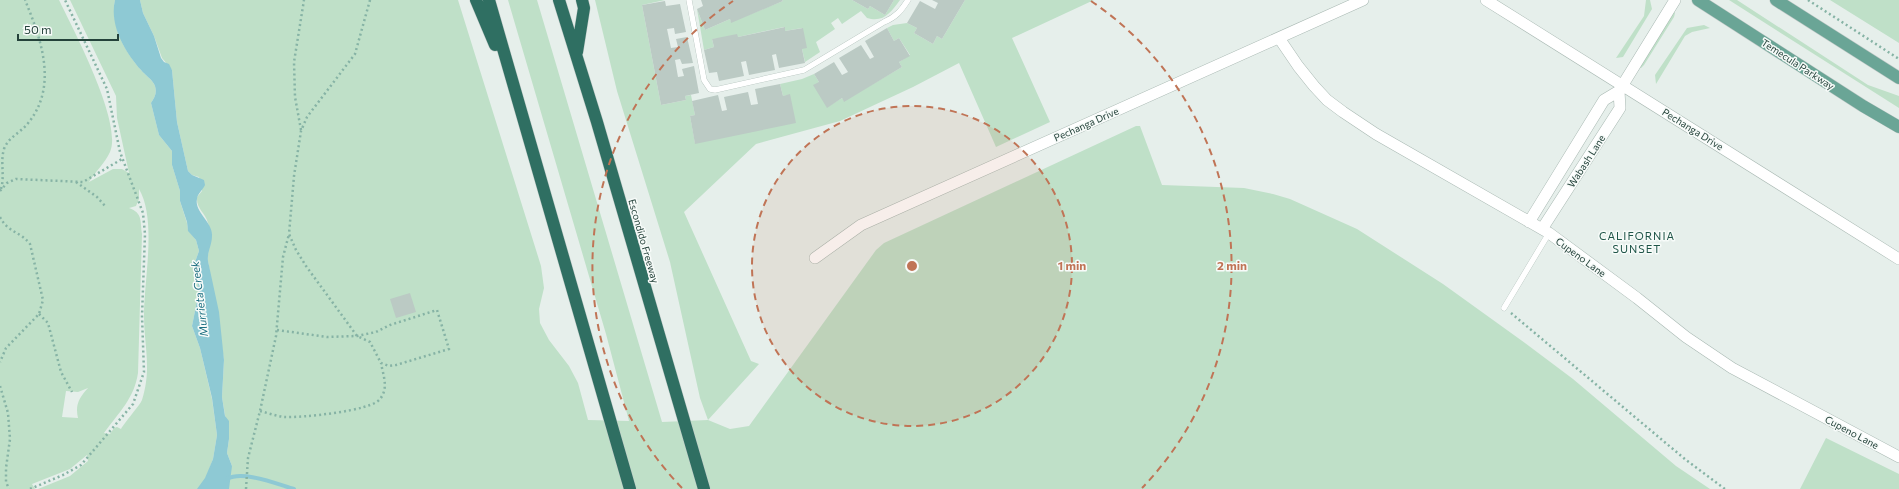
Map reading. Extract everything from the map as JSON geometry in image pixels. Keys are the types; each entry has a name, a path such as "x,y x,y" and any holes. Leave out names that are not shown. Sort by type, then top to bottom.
{"highway":[{"path":"476,0 518,104"},
{"path":"489,0 630,489"},
{"name":"Escondido Freeway","path":"559,0 577,55 704,489"},
{"path":"577,55 584,8 582,0"}],"main road":[{"name":"Temecula Parkway","path":"1698,0 1863,106 1899,127"},
{"path":"1776,0 1899,78"}],"street":[{"name":"Pechanga Drive","path":"815,258 861,225 1363,0"},
{"name":"Pechanga Drive","path":"1486,0 1621,88 1899,259"},
{"name":"Wabash Lane","path":"1529,222 1604,100 1621,88 1675,0"},
{"name":"Cupeno Lane","path":"1279,38 1314,86 1327,100 1342,112 1376,134 1545,231 1638,298 1686,337 1732,368 1899,457"},
{"name":"Wabash Lane","path":"1545,231 1620,108 1621,88"}],"lane":[{"path":"689,0 704,80 710,89 715,90 810,68 884,22 893,18 900,13 908,0"},
{"path":"1504,308 1545,231"}],"path":[{"path":"0,190 3,182 2,167 4,150 11,137 28,123 40,104 45,82 43,56 38,33 25,0"},
{"path":"30,489 64,475 81,465 133,404 144,372 142,316 145,234 141,206 122,159 107,89 65,0"},
{"path":"301,131 295,97 294,62 304,0"},
{"path":"246,489 248,458 260,411 277,330 283,257 289,234 294,176 301,131 307,117 355,54 370,0"},
{"path":"1808,0 1899,58"},
{"path":"0,190 7,183 20,178 83,182 122,159"},
{"path":"75,182 97,196 106,207"},
{"path":"0,219 6,227 25,237 30,244 43,300 39,314 6,348 0,362"},
{"path":"260,411 283,417 316,416 377,402 381,398 386,386 381,363 370,342 357,336 299,255 289,234"},
{"path":"1504,308 1680,456 1725,489"},
{"path":"277,330 327,338 357,336 376,332 390,325 437,310 449,349 396,365 389,366 381,363"},
{"path":"39,314 48,323 61,372 72,392"},
{"path":"0,386 8,413 10,439 6,468 6,482 9,489"}],"green space":[{"path":"0,0 59,0 75,32 95,76 109,120 112,138 108,156 89,182 113,169 122,169 129,173 117,118 116,96 70,0 115,0 115,19 120,38 129,55 155,86 156,91 154,99 151,103 159,135 172,151 172,165 180,191 180,201 188,230 196,240 199,251 195,262 199,291 192,326 200,348 212,399 217,435 213,459 207,475 232,466 227,453 229,439 222,397 224,360 208,261 210,232 207,219 199,208 197,201 197,197 202,191 199,177 192,175 188,171 177,122 172,70 162,58 143,13 140,0 458,0 541,266 544,288 539,309 540,323 549,340 569,366 578,383 588,420 629,421 606,334 508,0 537,0 662,422 708,420 730,429 749,426 876,250 884,243 1136,126 1140,126 1162,185 1244,188 1273,194 1290,199 1357,229 1443,284 1525,343 1573,379 1676,466 1710,489 38,489 70,476 88,461 87,455 70,469 32,484 35,489 0,489","holes":["139,189 144,202 148,233 144,315 147,378 141,402 121,429 117,427 114,428 110,434 104,433 129,398 138,373 142,234 139,215 137,212 129,208 136,206 139,199","88,388 78,402 78,418 62,417 66,391 78,392"]},
{"path":"595,0 665,0 642,5 661,105 686,100 685,96 691,95 695,115 690,116 695,143 790,95 783,96 780,84 802,79 814,74 819,82 827,107 842,98 844,101 902,67 899,62 910,55 899,38 894,41 887,28 893,25 907,23 917,28 914,33 933,44 937,36 942,39 965,0 1094,0 1012,38 1050,122 996,147 959,63 913,87 840,121 756,144 684,212 751,361 759,364 708,420 700,398 670,262 617,91"},
{"path":"782,0 852,0 868,9 870,6 885,15 894,0 900,0 883,18 867,18 861,11 842,24 838,18 831,23 835,29 816,42 820,52 805,62 802,49 802,28 785,31 784,27 738,37 712,39 714,47 704,50 697,9 705,30 730,19 731,22 783,1"},
{"path":"1646,0 1650,0 1652,9 1623,57 1616,58 1644,16"},
{"path":"1729,0 1737,0 1868,85 1899,96 1899,108"},
{"path":"1830,0 1899,0 1899,43"},
{"path":"1674,12 1674,17 1641,68 1640,67"},
{"path":"1704,25 1710,28 1692,32 1685,36 1656,84 1655,75 1687,28"},
{"path":"1826,438 1899,474 1899,489 1800,489"}],"water":[{"name":"Murrieta Creek","path":"115,0 140,0 143,13 154,36 161,58 164,62 169,64 172,70 177,122 188,171 192,175 204,180 205,185 198,195 197,204 212,231 208,261 219,312 224,360 222,397 225,416 229,421 227,453 232,466 229,489 197,489 205,478 213,459 217,435 212,398 200,348 192,326 199,291 195,262 199,251 196,240 188,231 187,222 180,201 180,191 172,165 172,151 159,135 151,103 154,99 156,91 155,86 135,63 124,47 114,19"}],"building":[{"path":"701,0 783,1 731,23 730,19 705,30 697,9 703,6"},
{"path":"852,0 894,0 885,15 870,6 868,9"},
{"path":"932,0 965,0 942,39 937,36 933,44 914,33 917,28 907,23 920,1 935,9 938,3"},
{"path":"665,1 666,6 680,4 686,32 675,34 674,28 667,29 671,48 678,47 676,39 687,37 693,63 682,64 680,59 675,60 678,77 684,76 682,69 694,66 699,93 685,96 686,100 661,105 642,5"},
{"path":"785,27 785,31 803,28 807,48 802,49 805,63 779,68 776,54 772,55 775,70 749,75 746,61 741,62 744,76 719,81 717,72 709,73 704,50 714,47 712,39 737,34 738,37"},
{"path":"887,28 894,41 899,38 910,56 899,62 902,67 844,102 842,98 827,108 813,85 819,82 814,74 834,62 842,75 848,72 839,58 861,45 870,59 874,57 865,41"},
{"path":"780,84 783,96 790,94 796,123 695,144 690,116 695,115 692,101 718,95 722,111 727,110 724,97 748,92 751,105 758,104 755,89"},
{"path":"410,293 416,312 396,318 390,299"}],"waterway":[{"path":"227,479 242,476 251,477 270,481 294,489"}],"district":[{"name":"CALIFORNIA SUNSET","path":"1637,241"}]}
